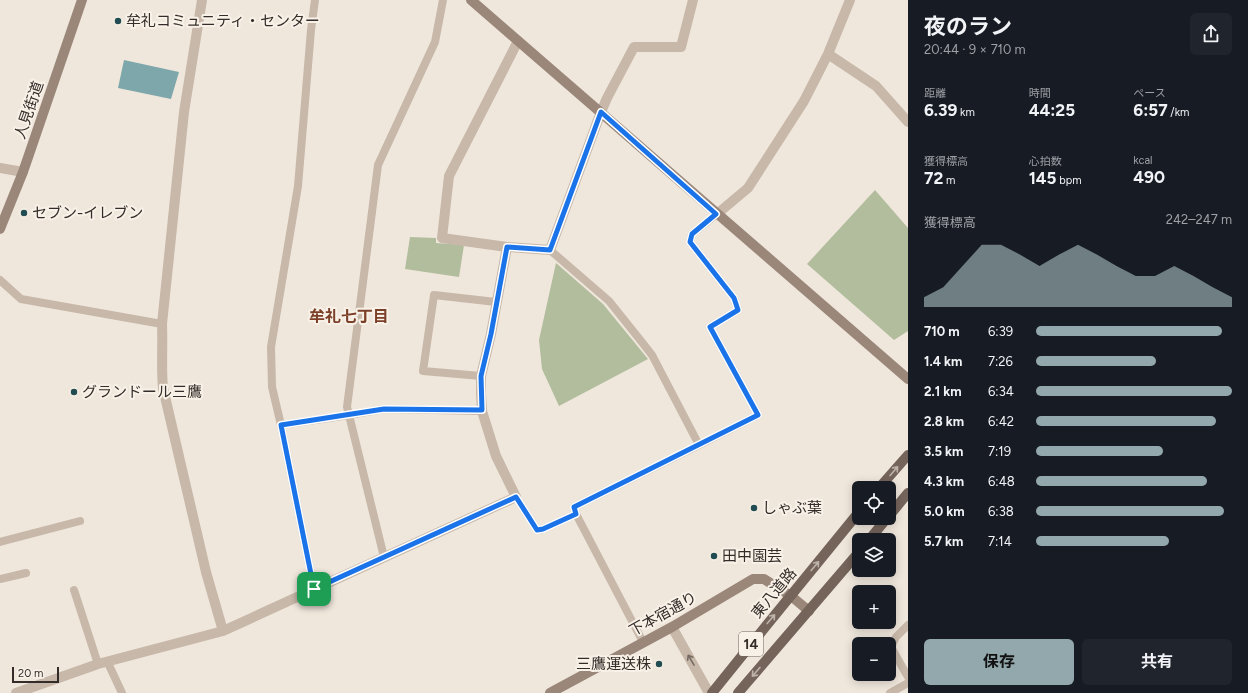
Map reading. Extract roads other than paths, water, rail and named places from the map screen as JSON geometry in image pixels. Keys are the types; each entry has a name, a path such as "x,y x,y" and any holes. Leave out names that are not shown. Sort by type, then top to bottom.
{"main road":[{"path":"885,481 908,454"},
{"path":"896,507 908,493"},
{"name":"東八道路","path":"711,693 852,521"},
{"path":"875,533 881,525"},
{"name":"14","path":"738,693 852,560"}],"street":[{"name":"人見街道","path":"0,229 23,172 82,0"},
{"path":"202,0 184,112 162,324 163,355 161,372 163,388 208,580 222,631"},
{"path":"471,0 908,379"},
{"path":"518,41 449,176 442,238 507,247 550,250 601,112 634,47 681,47 693,0"},
{"path":"716,214 748,188 804,101 828,54 850,0"},
{"path":"828,54 876,86 908,122"},
{"path":"0,168 23,172"},
{"path":"16,693 103,663 222,631 516,497 496,456 482,410 481,376 507,247"},
{"name":"下本宿通り","path":"550,693 672,627 753,579 764,579 791,596 810,611"},
{"path":"672,627 711,693"}],"lane":[{"path":"314,589 272,387 271,347 298,186 311,30 315,0"},
{"path":"384,557 347,407 349,384 378,165 434,42 443,0"},
{"path":"643,642 576,514 574,507 758,415 710,327 738,310 734,298 690,242 692,234 716,214"},
{"path":"550,250 609,301 652,355 698,445"},
{"path":"0,280 21,299 162,324"},
{"path":"481,376 423,371 434,296 496,302"},
{"path":"281,425 384,409 482,410"},
{"path":"516,497 537,530 543,529 576,514"},
{"path":"0,542 80,521"},
{"path":"0,579 26,572"},
{"path":"74,590 103,663 122,693"},
{"path":"908,625 896,637 891,647 908,677"},
{"path":"890,693 908,683"}],"water":[{"path":"124,60 179,72 171,99 118,88"}],"place":[{"name":"牟礼コミュニティ・センター","path":"118,21"},
{"name":"セブン-イレブン","path":"24,213"},
{"name":"グランドール三鷹","path":"74,392"},
{"name":"しゃぶ葉","path":"754,508"},
{"name":"田中園芸","path":"714,556"},
{"name":"三鷹運送株","path":"659,664"}],"district":[{"name":"牟礼七丁目","path":"349,316"}]}
